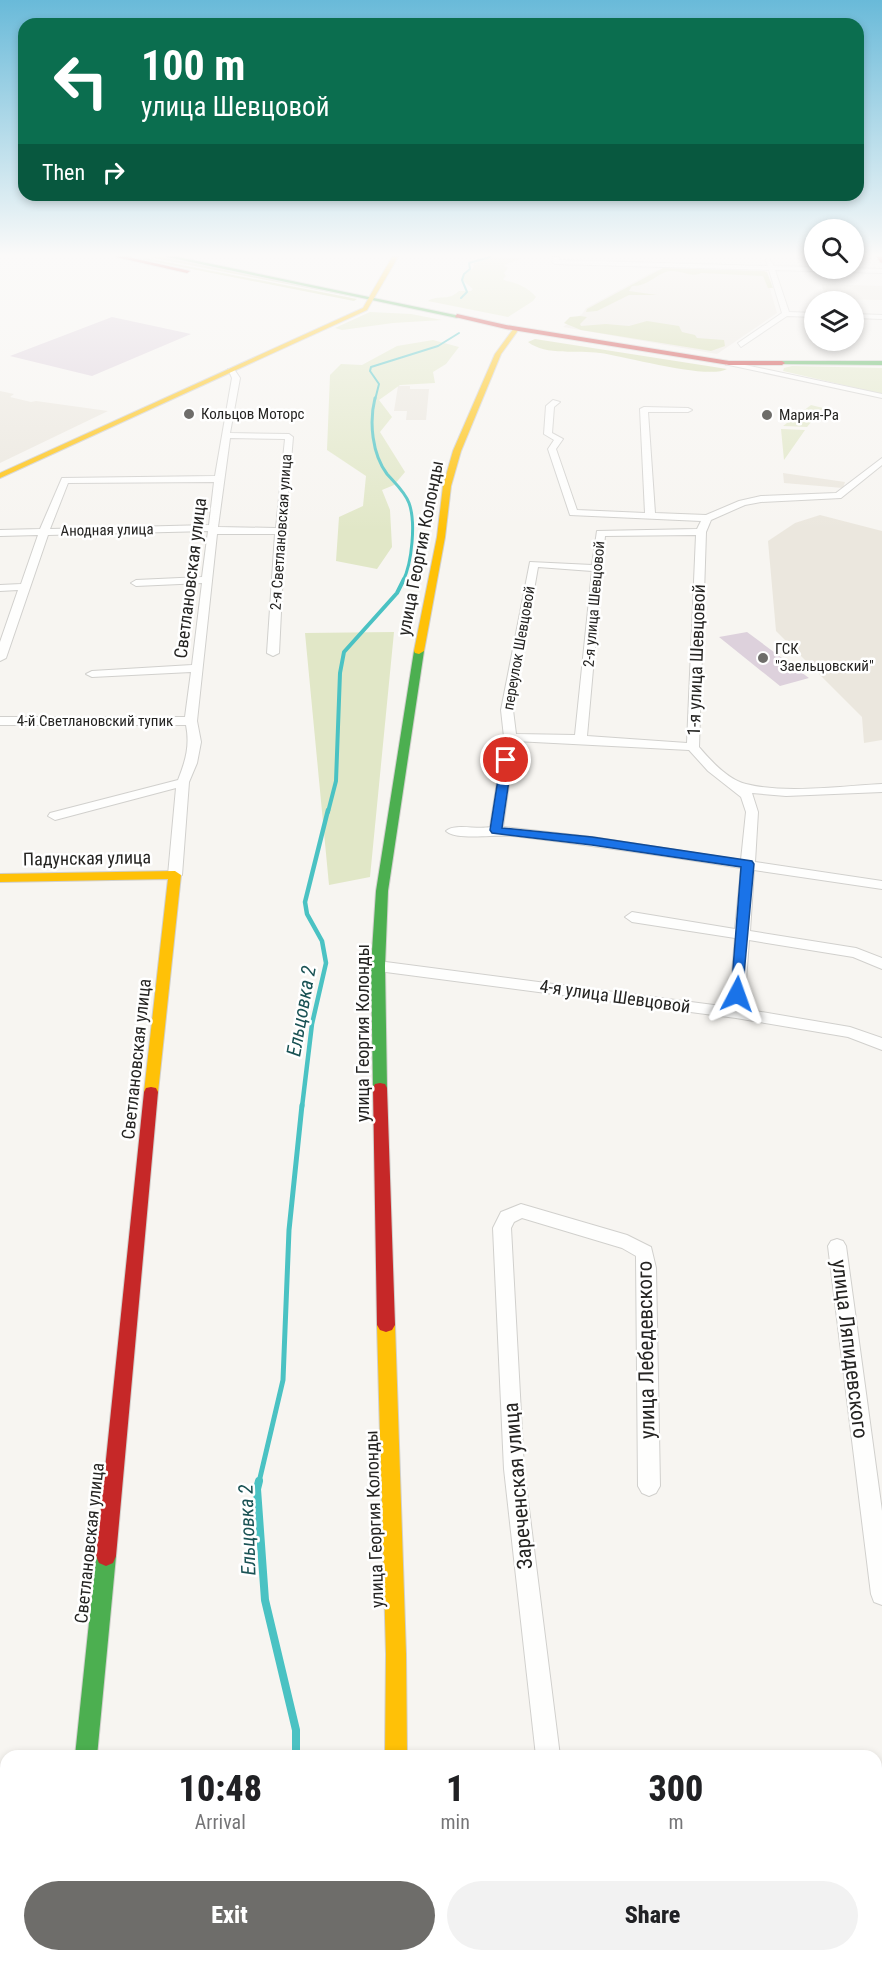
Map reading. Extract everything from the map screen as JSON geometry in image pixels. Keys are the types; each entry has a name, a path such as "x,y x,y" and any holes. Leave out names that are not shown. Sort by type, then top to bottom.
{"main road":[{"path":"0,476 277,349"},
{"name":"улица Георгия Колонды","path":"396,1750 396,1654 381,1178 378,966 382,891 416,667 441,537 447,486 457,451 487,377 502,349"},
{"path":"638,349 782,369 882,363"},
{"name":"Падунская улица","path":"0,878 175,874"},
{"name":"Светлановская улица","path":"87,1750 161,989 175,874"}],"street":[{"path":"782,369 882,396"},
{"name":"Светлановская улица","path":"175,874 183,782 191,763 195,742 191,721 219,479 236,378 231,371"},
{"path":"556,402 550,406 548,434 559,439 552,449 573,513 707,518 742,503 761,499 838,496 882,461"},
{"path":"650,515 644,409 688,410"},
{"name":"2-я Светлановская улица","path":"228,435 289,437 280,531 273,653"},
{"path":"0,658 44,532 65,480 219,479"},
{"path":"701,532 707,518"},
{"name":"Анодная улица","path":"0,533 214,529 280,531"},
{"name":"2-я улица Шевцовой","path":"581,738 600,533 701,532"},
{"name":"1-я улица Шевцовой","path":"701,532 693,747 706,763 743,788"},
{"name":"переулок Шевцовой","path":"496,830 510,737 507,710 534,564 597,568"},
{"path":"136,583 207,580"},
{"path":"0,588 26,587"},
{"path":"92,674 197,668"},
{"name":"4-й Светлановский тупик","path":"0,721 191,721"},
{"path":"510,737 581,738 693,747"},
{"path":"55,816 183,782"},
{"path":"743,788 786,792 882,788"},
{"path":"736,1013 752,812 750,800 743,788"},
{"path":"453,831 496,830 592,841 882,885"},
{"path":"632,917 856,953 882,964"},
{"name":"4-я улица Шевцовой","path":"378,966 736,1013 850,1032 882,1044"},
{"name":"улица Лебедевского","path":"507,1217 521,1211 627,1242 645,1252 649,1486"},
{"name":"Зареченская улица","path":"507,1217 502,1228 513,1468 547,1750"},
{"name":"улица Ляпидевского","path":"837,1246 882,1594"}],"shaded area":[{"path":"686,349 725,349 717,354"},
{"path":"398,386 410,386 410,389 429,389 426,420 406,420 407,411 394,411"},
{"path":"0,391 14,394 10,397 31,402 108,411 0,463"},
{"path":"783,473 845,482 843,488 784,483"},
{"path":"820,515 882,531 882,740 864,743 862,717 776,631 768,541 795,523"}],"green space":[{"path":"392,349 458,349 446,364 433,372 435,383 400,385 379,400 392,417 380,432 405,472 394,485 382,490 390,510 392,547 377,569 336,561 339,517 363,506 366,476 327,450 330,375 341,364 362,365"},
{"path":"544,349 596,349 727,369 703,372 600,353"},
{"path":"696,349 718,349 711,351"},
{"path":"792,366 882,368 882,394 783,371 784,368"},
{"path":"811,405 823,408 807,427 783,426"},
{"path":"781,429 805,430 784,460"},
{"path":"394,632 370,877 329,885 305,633"}],"building":[{"path":"30,349 157,349 92,376 10,356"},
{"name":"ГСК \"Заельцовский\"","path":"747,632 809,678 780,686 719,637"}],"waterway":[{"name":"Ельцовка 2","path":"375,400 379,384 370,371 371,367 430,349"},
{"name":"Ельцовка 2","path":"375,398 372,427 378,457 387,474 405,495 411,511 412,542 409,564 403,581"},
{"name":"Ельцовка 2","path":"328,812 336,781 340,673 344,652 397,593 403,581"},
{"name":"Ельцовка 2","path":"302,1107 312,1024 326,963 322,941 307,914 305,902 328,810"},
{"name":"Ельцовка 2","path":"259,1482 283,1380 289,1230 302,1105"},
{"name":"Ельцовка 2","path":"259,1481 257,1489 265,1600 296,1730 296,1750"}],"traffic: fast":[{"path":"782,363 882,363"},
{"path":"380,1088 378,966 382,891 419,651"},
{"path":"87,1750 106,1556"}],"traffic: slow":[{"path":"0,476 279,349"},
{"path":"419,651 441,537 447,486 457,451 502,349"},
{"path":"0,878 175,875 151,1092"},
{"path":"386,1325 396,1654 396,1750"}],"traffic: jam":[{"path":"639,349 729,363 782,363"},
{"path":"380,1088 386,1325"},
{"path":"106,1556 151,1092"}],"place":[{"name":"Кольцов Моторс","path":"189,414"},
{"name":"Мария-Ра","path":"767,415"},
{"name":"ГСК \"Заельцовский\"","path":"763,658"}],"route":[{"path":"506,760 496,830 592,841 748,864 737,994"}]}
